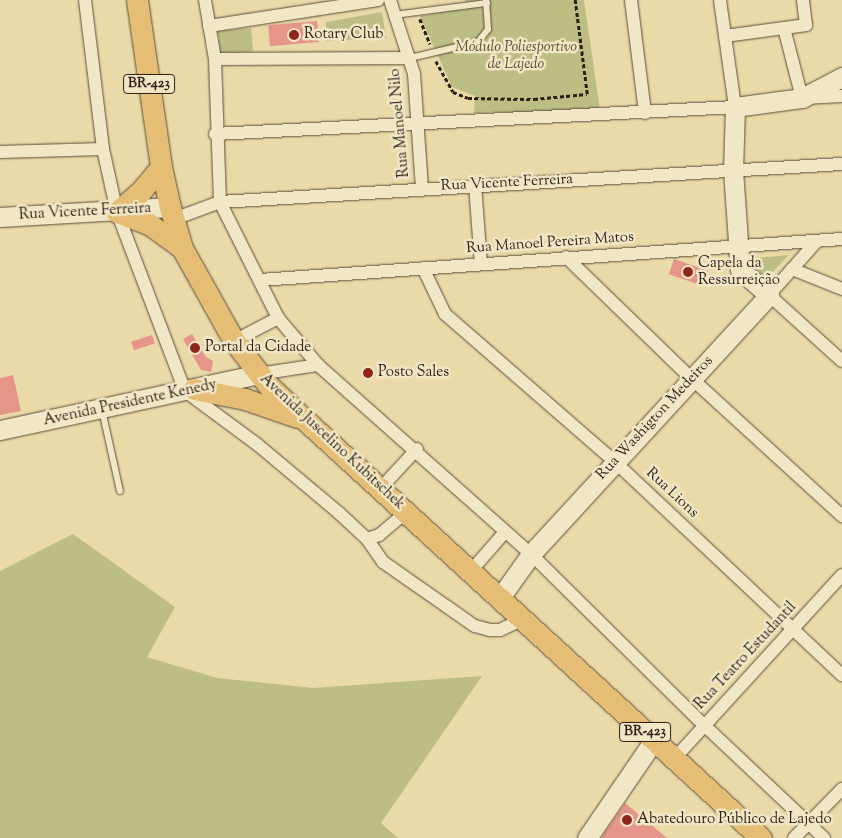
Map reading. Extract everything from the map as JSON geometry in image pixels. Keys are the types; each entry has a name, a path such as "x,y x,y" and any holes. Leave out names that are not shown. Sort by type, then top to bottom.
{"main road":[{"name":"BR-423","path":"137,0 161,167"},
{"path":"161,167 141,192 117,212 155,227 182,248"},
{"name":"Avenida Juscelino Kubitschek","path":"161,167 182,248 234,341 259,374 304,419 525,624"},
{"path":"189,390 245,400 304,419"},
{"name":"BR-423","path":"525,624 761,838"}],"street":[{"path":"85,0 103,149 117,212 189,390 258,445 368,539 383,562 476,626 500,630 525,624"},
{"path":"205,0 215,59 215,134 220,202 278,318 318,365 416,449 531,554 704,726 824,838"},
{"path":"209,26 378,0"},
{"name":"Rua Manoel Nilo","path":"390,0 393,15 410,58 419,124 422,188"},
{"path":"630,0 645,113"},
{"path":"720,0 735,107 733,171 740,270 842,361"},
{"path":"724,36 806,25 803,0"},
{"path":"784,28 802,98"},
{"path":"215,59 410,58"},
{"path":"802,98 842,77"},
{"path":"215,134 645,113 735,107 802,98 842,96"},
{"path":"0,152 103,149"},
{"name":"Rua Vicente Ferreira","path":"0,217 117,212 172,213 220,202 422,188 842,164"},
{"path":"475,185 481,264"},
{"name":"Rua Manoel Pereira Matos","path":"260,280 566,257 738,248 842,238"},
{"name":"Rua Washigton Medeiros","path":"499,599 531,554 614,461 770,295 817,240"},
{"path":"566,257 691,378 842,516"},
{"name":"Rua Lions","path":"423,268 445,314 614,461 842,675"},
{"path":"792,268 842,289"},
{"path":"234,341 278,318"},
{"path":"259,374 318,365"},
{"name":"Avenida Presidente Kenedy","path":"0,430 259,374"},
{"path":"380,488 416,449"},
{"path":"368,539 380,535 406,512"},
{"path":"470,572 505,532"},
{"name":"Rua Teatro Estudantil","path":"674,759 842,575"},
{"path":"586,838 654,740"},
{"path":"794,838 842,789"}],"lane":[{"path":"393,15 487,1 488,30 478,42 410,58"},
{"path":"102,409 120,491"}],"path":[{"path":"417,12 449,87 468,98 534,99 582,95 588,90 575,0"}],"green space":[{"name":"Módulo Poliesportivo de Lajedo","path":"465,0 584,0 600,110 474,113 475,96 452,87 420,16 464,8"},
{"path":"382,12 386,38 326,41 326,22"},
{"path":"251,28 253,51 220,54 218,31"},
{"path":"789,255 766,279 745,259"},
{"path":"73,534 175,607 147,657 217,678 313,688 482,676 381,823 398,838 0,838 0,571"}],"building":[{"name":"Rotary Club","path":"317,21 319,42 270,46 268,25"},
{"name":"Capela da Ressurreição","path":"674,259 708,271 703,286 669,274"},
{"name":"Portal da Cidade","path":"192,334 206,357 213,361 211,372 201,370 183,339"},
{"path":"152,335 155,344 134,350 131,342"},
{"path":"13,375 21,411 0,415 0,378"},
{"name":"Abatedouro Público de Lajedo","path":"625,803 667,838 601,838"}],"place":[{"name":"Rotary Club","path":"294,35"},
{"name":"Capela da Ressurreição","path":"688,272"},
{"name":"Portal da Cidade","path":"195,348"},
{"name":"Posto Sales","path":"368,373"},
{"name":"Abatedouro Público de Lajedo","path":"627,820"}]}
